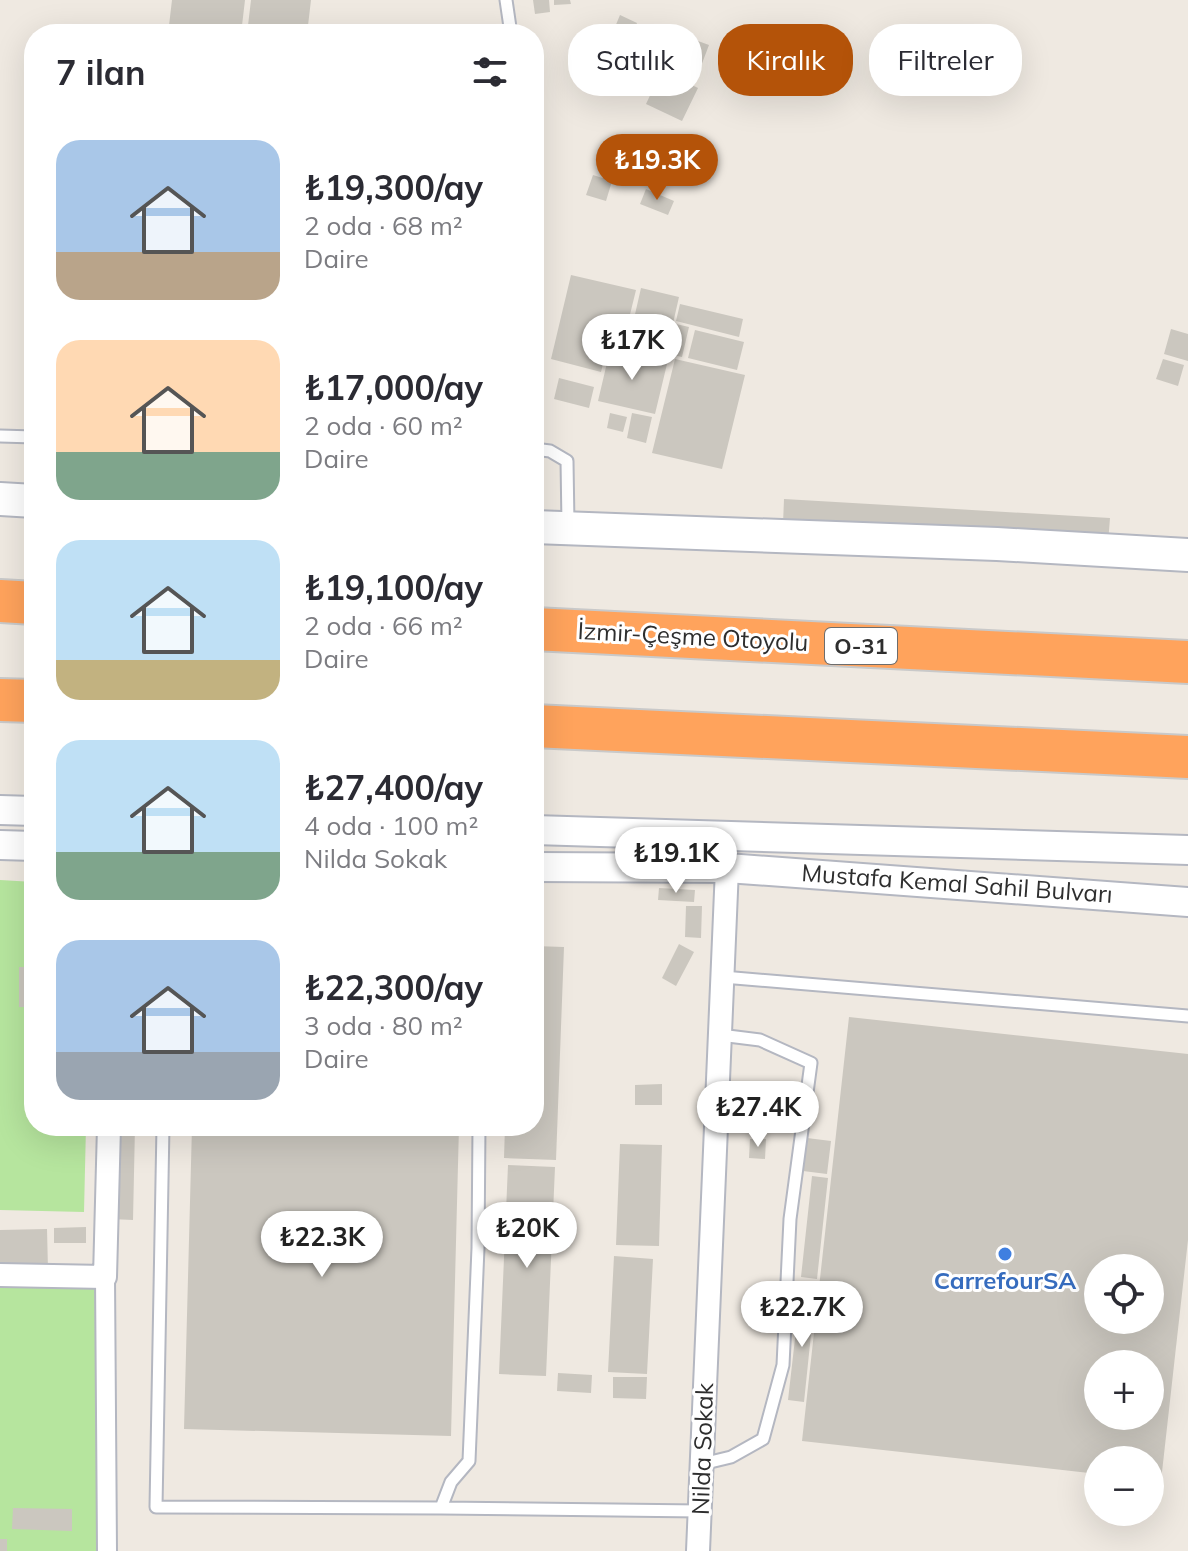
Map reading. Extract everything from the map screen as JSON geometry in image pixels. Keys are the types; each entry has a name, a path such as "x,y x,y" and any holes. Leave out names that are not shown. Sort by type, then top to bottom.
{"highway":[{"path":"0,601 24,602"},
{"name":"İzmir-Çeşme Otoyolu","path":"544,630 1188,662"},
{"path":"0,700 24,701"},
{"path":"544,726 1188,757"}],"main road":[{"path":"0,499 24,500"},
{"path":"544,528 997,544 1188,555"}],"street":[{"path":"0,810 24,811"},
{"name":"Mustafa Kemal Sahil Bulvarı","path":"544,830 1188,850"},
{"path":"0,845 24,846"},
{"name":"Mustafa Kemal Sahil Bulvarı","path":"544,867 727,868 1188,902"},
{"name":"Nilda Sokak","path":"698,1551 727,868"},
{"path":"107,1551 105,1277 109,1136"},
{"path":"0,1275 105,1277"}],"lane":[{"path":"506,0 510,24"},
{"path":"0,436 24,437"},
{"path":"544,450 567,461 568,529"},
{"path":"723,977 1188,1016"},
{"path":"702,1464 731,1457 763,1439 774,1400 783,1365 790,1219 811,1063 760,1040 720,1035"},
{"path":"163,1136 156,1507 700,1511"},
{"path":"441,1508 451,1482 469,1461 478,1248 479,1136"}],"green space":[{"path":"0,880 24,881 24,1136 86,1136 84,1212 0,1210"},
{"path":"0,1283 96,1284 98,1551 0,1551"}],"building":[{"path":"172,0 245,0 242,24 169,24"},
{"path":"251,0 311,0 308,24 248,24"},
{"path":"533,0 549,0 550,12 535,14"},
{"path":"554,0 570,0 571,4 554,5"},
{"path":"620,15 637,23 637,24 616,24"},
{"path":"702,42 709,45 702,63"},
{"path":"650,96 694,96 682,121 646,104"},
{"path":"593,175 612,181 606,201 586,195"},
{"path":"646,189 674,201 668,215 640,204"},
{"path":"571,275 636,290 622,347 608,344 601,372 551,359"},
{"path":"641,288 679,297 666,354 628,345"},
{"path":"680,304 743,319 739,337 676,321"},
{"path":"676,324 689,327 682,357 668,354"},
{"path":"1171,329 1188,334 1188,361 1164,354"},
{"path":"695,330 744,342 737,370 688,358"},
{"path":"610,350 667,364 655,414 598,401"},
{"path":"675,359 745,375 722,469 652,453"},
{"path":"1163,359 1184,365 1178,386 1156,379"},
{"path":"559,378 594,387 589,408 554,399"},
{"path":"610,413 627,417 623,432 607,428"},
{"path":"632,413 652,417 646,443 627,438"},
{"path":"784,499 1110,518 1108,543 783,524"},
{"path":"659,888 695,890 694,902 658,900"},
{"path":"686,906 702,906 701,938 685,937"},
{"path":"679,944 694,952 676,986 662,978"},
{"path":"544,946 564,947 556,1160 504,1158 505,1136 544,1136"},
{"path":"19,967 24,967 24,1007 19,1007"},
{"name":"CarrefourSA","path":"849,1017 1188,1054 1188,1240 1164,1454 1164,1446 1084,1446 1084,1472 802,1441"},
{"path":"662,1084 662,1105 635,1105 635,1085"},
{"path":"114,1136 135,1136 133,1220 111,1219"},
{"path":"192,1136 459,1136 451,1436 184,1429"},
{"path":"807,1138 831,1141 827,1174 803,1171"},
{"path":"750,1139 766,1139 765,1159 749,1158"},
{"path":"620,1144 662,1145 659,1246 616,1245"},
{"path":"508,1165 555,1167 546,1376 499,1374"},
{"path":"812,1176 828,1178 817,1279 801,1277"},
{"path":"86,1227 86,1243 54,1243 54,1228"},
{"path":"47,1229 48,1270 0,1271 0,1230"},
{"path":"614,1256 653,1259 647,1374 608,1372"},
{"path":"800,1295 815,1296 804,1402 788,1400"},
{"path":"558,1373 592,1375 591,1393 557,1391"},
{"path":"613,1377 647,1377 646,1399 613,1398"},
{"path":"13,1508 72,1509 72,1531 12,1529"},
{"path":"0,1539 7,1539 7,1551 0,1551"}],"place":[{"name":"CarrefourSA","path":"1005,1254"}]}
